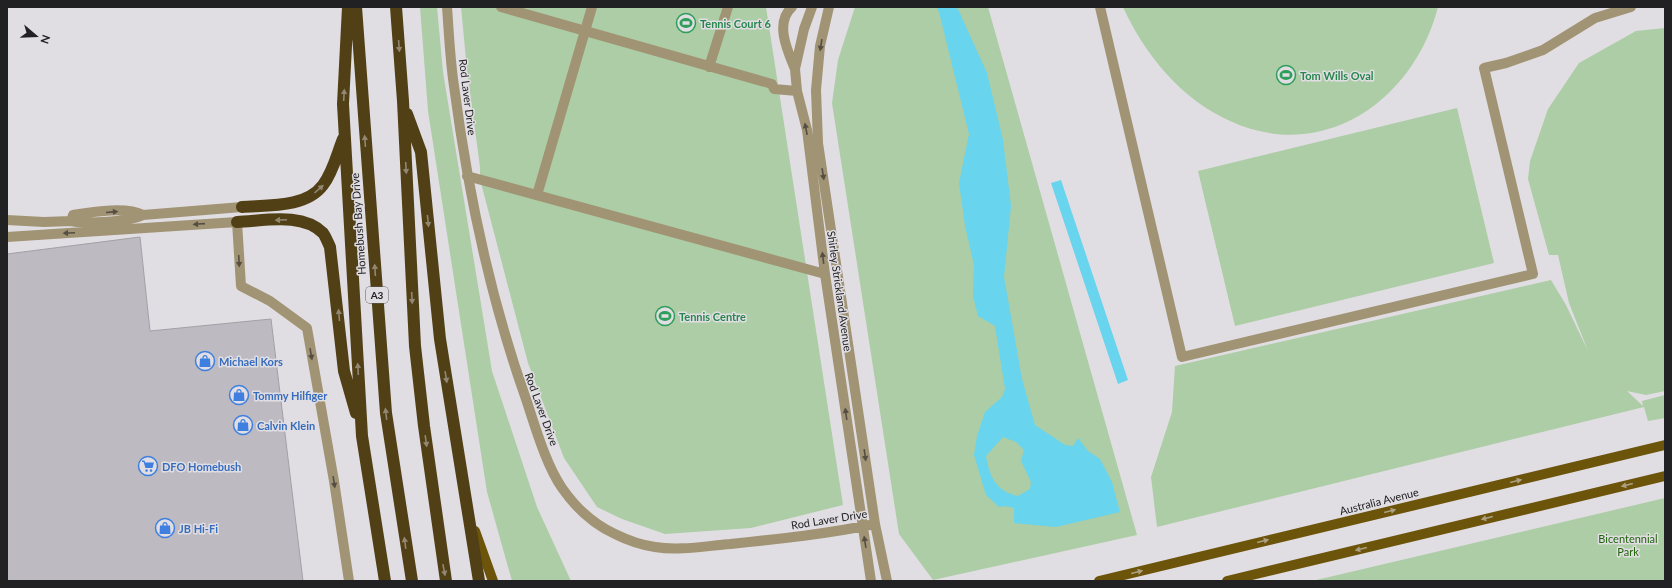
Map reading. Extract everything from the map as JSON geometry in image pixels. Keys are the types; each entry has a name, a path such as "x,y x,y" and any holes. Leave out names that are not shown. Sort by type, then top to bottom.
{"highway":[{"path":"348,7 343,104 362,436 385,581"},
{"name":"Homebush Bay Drive","path":"356,7 386,413 412,581"},
{"path":"396,7 403,101 415,346 424,426 446,581"},
{"path":"403,101 421,152 440,339 466,509 479,581"},
{"path":"242,207 290,203 309,197 323,186 333,168 344,134"},
{"path":"238,222 293,220 310,225 323,234 330,247 344,371 362,436"}],"main road":[{"name":"Australia Avenue","path":"1099,581 1665,445"},
{"path":"1227,581 1665,476"},
{"path":"466,509 493,581"}],"street":[{"name":"Rod Laver Drive","path":"447,7 453,84 467,176 488,276 511,358 548,460 561,487 579,509 597,524 615,534 634,542 655,547 676,548 756,541 875,524"},
{"path":"501,7 772,84 774,89 797,91"},
{"path":"538,195 592,7"},
{"path":"709,67 728,7"},
{"name":"Shirley Strickland Avenue","path":"812,7 804,29 796,70 797,91 807,130 825,274 872,581"},
{"path":"1100,7 1182,357 1533,274 1484,68 1506,63 1543,50 1596,18 1631,7"},
{"path":"789,8 783,24 786,47 796,70"},
{"name":"Shirley Strickland Avenue","path":"825,8 816,90 818,143 831,219 875,524 887,581"},
{"path":"467,176 825,274"},
{"path":"7,220 44,222 71,221 73,215 125,210 136,211 143,215 242,207"},
{"path":"7,237 238,222 241,286 270,301 307,328 334,481 349,581"}],"green space":[{"path":"420,7 437,7 443,72 492,371 537,507 571,581 512,581 487,492 428,111"},
{"name":"Tennis Centre","path":"461,7 766,7 843,505 751,528 665,534 622,519 597,507 564,458 528,363 480,179 480,167 467,70"},
{"path":"855,7 988,7 1137,535 933,580 899,534 832,103 838,60"},
{"name":"Tom Wills Oval","path":"1123,7 1438,7 1426,40 1409,70 1386,95 1360,115 1331,128 1299,134 1265,132 1230,121 1212,112 1196,101 1166,74 1142,42"},
{"path":"1665,28 1665,391 1646,395 1627,391 1643,406 1642,401 1665,395 1665,418 1648,421 1644,407 1157,527 1151,477 1172,412 1175,366 1551,280 1566,305 1588,351 1569,303 1558,255 1549,255 1528,179 1530,161 1548,109 1579,63 1636,31"},
{"path":"1457,108 1494,263 1235,326 1198,171"},
{"name":"Bicentennial Park","path":"1665,498 1665,581 1312,581"}],"water":[{"path":"936,7 957,7 987,73 1003,140 1011,206 1004,277 1022,379 1035,425 1065,445 1073,446 1078,438 1088,451 1100,459 1112,482 1120,512 1056,527 1014,523 1014,508 1005,506 999,507 986,495 974,455 977,436 985,412 1002,397 1005,389 995,326 978,316 973,296 974,265 965,226 959,183 969,134 939,12","holes":["1003,437 1016,442 1024,450 1021,461 1031,482 1030,489 1018,496 1010,494 999,487 992,477 986,456"]},
{"path":"1061,180 1128,380 1118,384 1051,183"}],"building":[{"name":"DFO Homebush","path":"140,237 150,331 271,319 303,581 7,581 7,254"}],"place":[{"name":"Tennis Court 6","path":"686,23"},
{"name":"Tom Wills Oval","path":"1286,75"},
{"name":"Tennis Centre","path":"665,316"},
{"name":"Michael Kors","path":"205,361"},
{"name":"Tommy Hilfiger","path":"239,395"},
{"name":"Calvin Klein","path":"243,425"},
{"name":"DFO Homebush","path":"148,466"},
{"name":"JB Hi-Fi","path":"165,528"}]}
